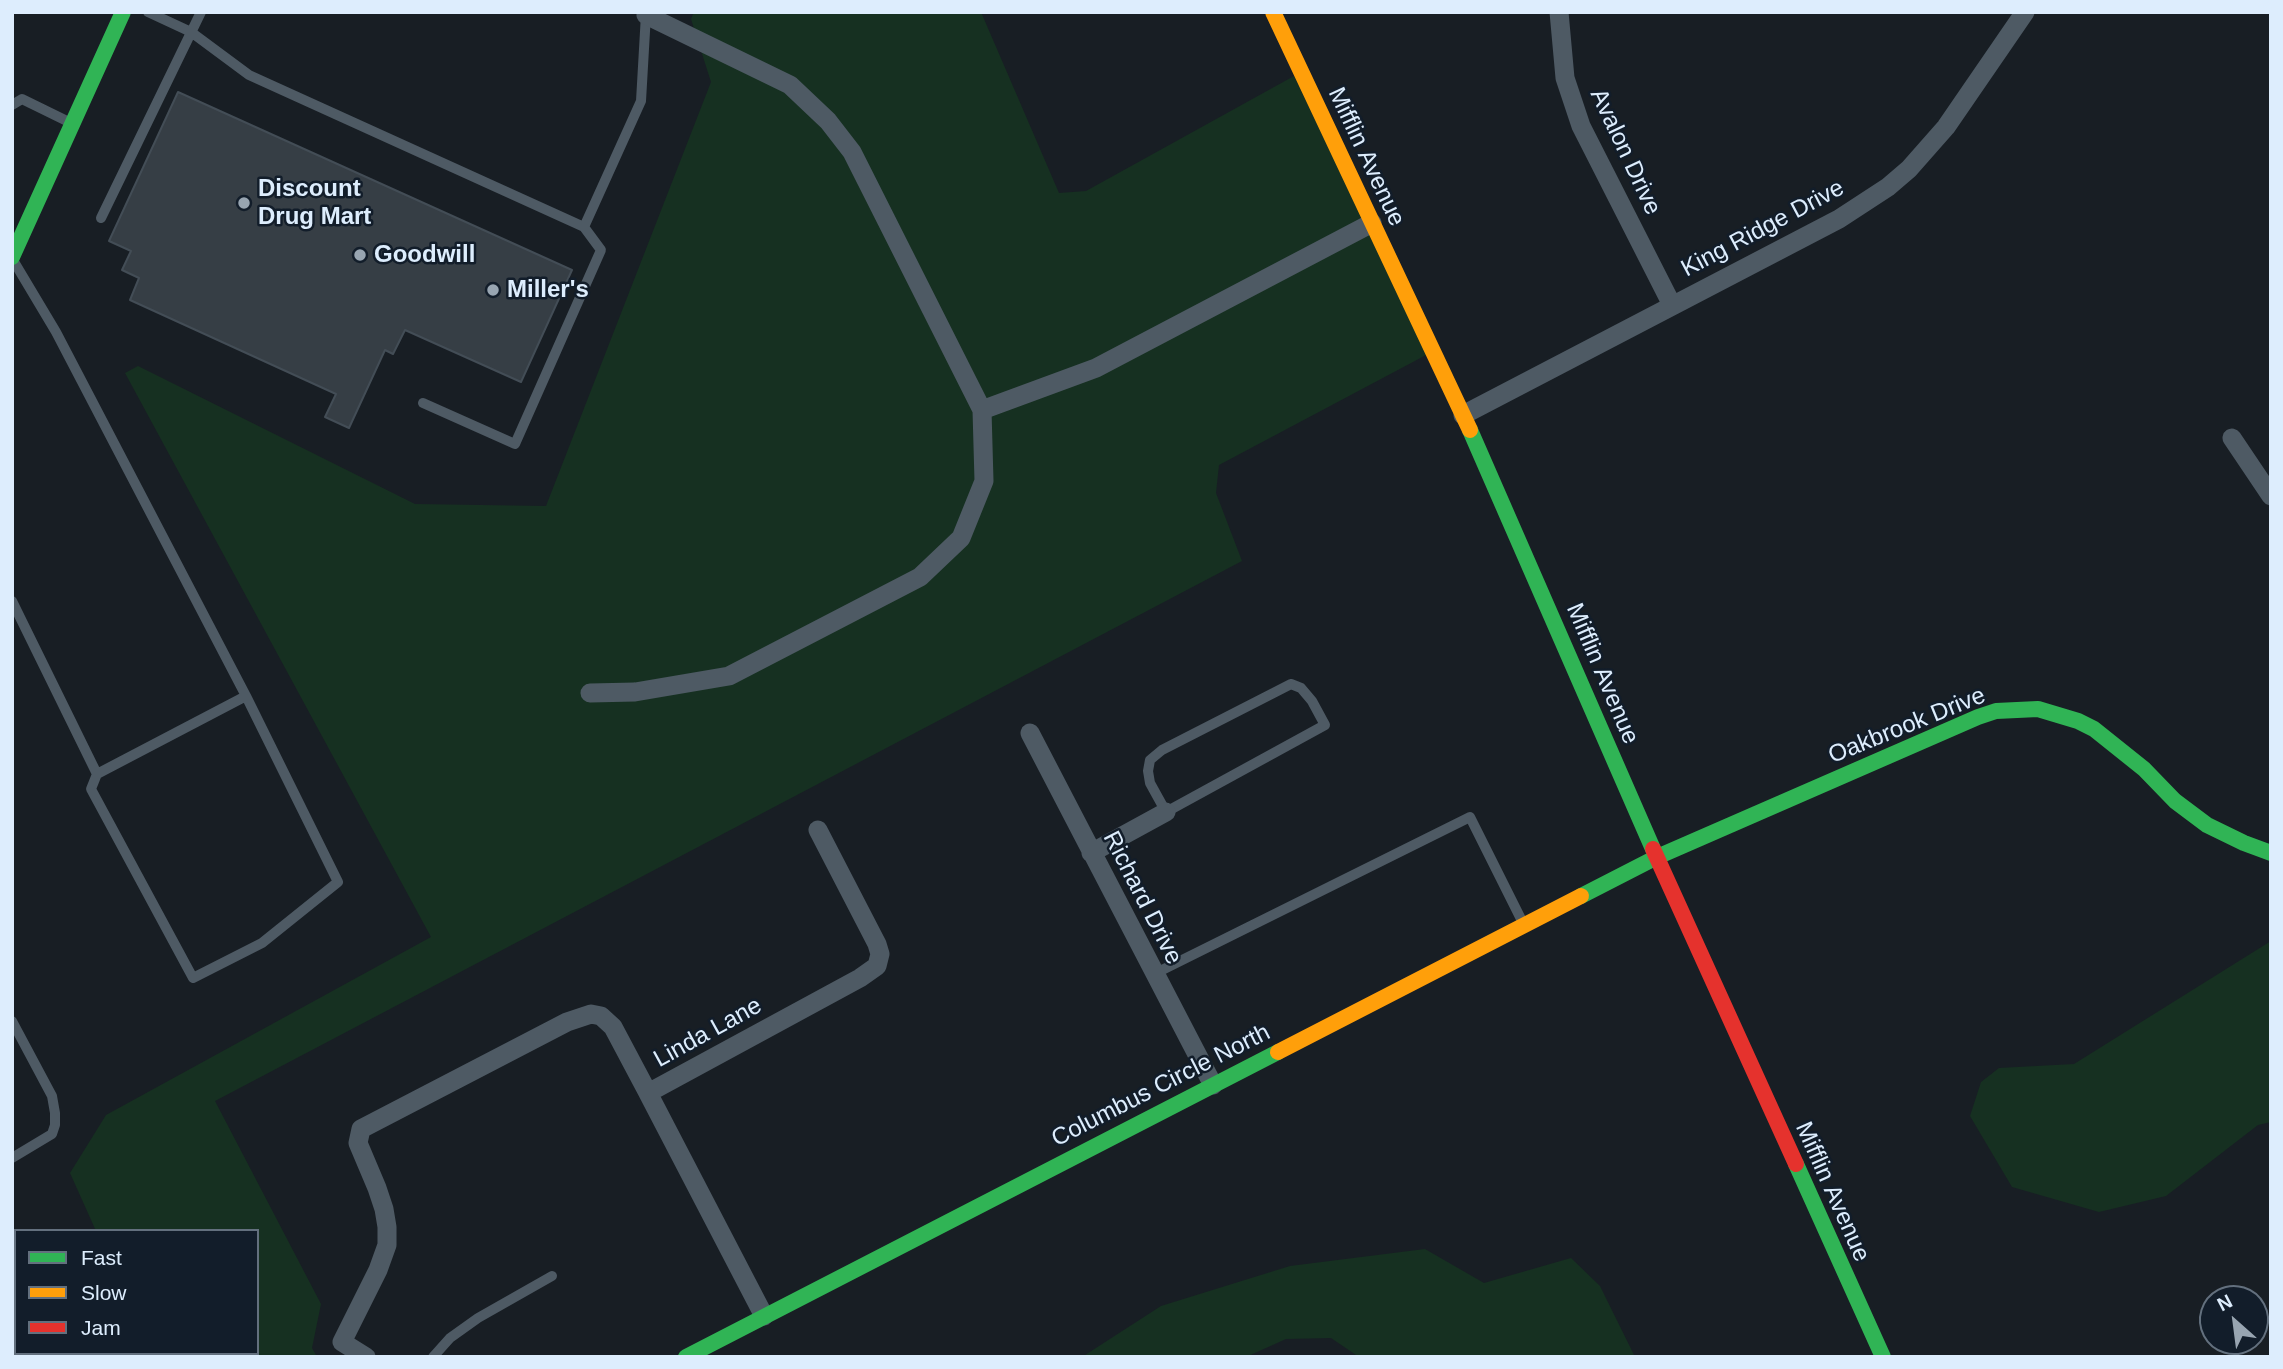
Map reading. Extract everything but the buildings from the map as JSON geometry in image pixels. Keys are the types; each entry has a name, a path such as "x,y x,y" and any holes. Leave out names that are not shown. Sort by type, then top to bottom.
{"street":[{"path":"12,258 123,12"},
{"name":"Mifflin Avenue","path":"1273,12 1537,580 1657,857 1883,1357"},
{"name":"Avalon Drive","path":"1559,12 1565,78 1581,126 1672,305"},
{"name":"King Ridge Drive","path":"1462,415 1839,219 1902,176 1946,127 2025,12"},
{"path":"590,693 635,692 729,676 920,577 961,538 984,481 982,410 852,152 828,121 790,85 643,13"},
{"path":"982,410 1096,368 1372,223"},
{"path":"2232,438 2271,496"},
{"name":"Oakbrook Drive","path":"1657,857 1978,717 1996,711 2016,709 2038,709 2078,721 2094,729 2144,769 2175,801 2207,825 2271,853"},
{"name":"Richard Drive","path":"1030,733 1213,1085"},
{"path":"1091,853 1166,812"},
{"name":"Linda Lane","path":"764,1316 648,1093 860,978 877,966 880,954 877,944 818,830"},
{"name":"Columbus Circle North","path":"686,1357 1657,857"},
{"path":"366,1357 342,1342 369,1292 387,1245 384,1209 358,1143 361,1129 567,1022 592,1014 601,1016 613,1027 648,1093"}],"lane":[{"path":"148,12 191,33 249,75 584,227 601,250 516,444 423,403"},
{"path":"101,218 201,12"},
{"path":"584,227 641,102 643,13"},
{"path":"12,105 22,99 74,124"},
{"path":"12,258 56,332 246,696 338,882 262,943 193,978 91,789 97,774 246,696"},
{"path":"12,601 97,774"},
{"path":"1291,684 1301,688 1312,701 1325,725 1166,812 1150,783 1148,771 1150,761 1161,750 1291,684"},
{"path":"1154,975 1470,817 1524,925"},
{"path":"12,1021 52,1096 55,1125 52,1133 12,1158"},
{"path":"433,1357 450,1338 478,1318 552,1276"}],"green space":[{"path":"694,12 981,12 1059,193 1086,191 1294,76 1428,354 1219,465 1216,493 1242,561 215,1101 321,1304 312,1348 317,1357 103,1357 259,1355 259,1229 95,1229 70,1173 106,1115 431,937 125,373 138,366 415,504 546,506 711,82 691,19"},
{"path":"2271,941 2271,1122 2258,1125 2166,1196 2099,1212 2012,1187 1970,1116 1981,1082 1999,1068 2074,1064"},
{"path":"1425,1249 1484,1283 1571,1258 1600,1286 1635,1357 1359,1357 1331,1338 1286,1339 1246,1357 1082,1357 1161,1306 1290,1266"}],"traffic: fast":[{"path":"12,257 123,12"},
{"path":"1470,430 1653,849"},
{"path":"1581,896 1657,857 1996,711 2038,709 2078,721 2094,729 2144,769 2175,801 2207,825 2271,853"},
{"path":"686,1357 1278,1052"},
{"path":"1796,1164 1883,1357"}],"traffic: slow":[{"path":"1273,12 1470,430"},
{"path":"1278,1052 1581,896"}],"traffic: jam":[{"path":"1653,849 1796,1164"}],"place":[{"name":"Discount Drug Mart","path":"244,203"},
{"name":"Goodwill","path":"360,255"},
{"name":"Miller's","path":"493,290"}]}
